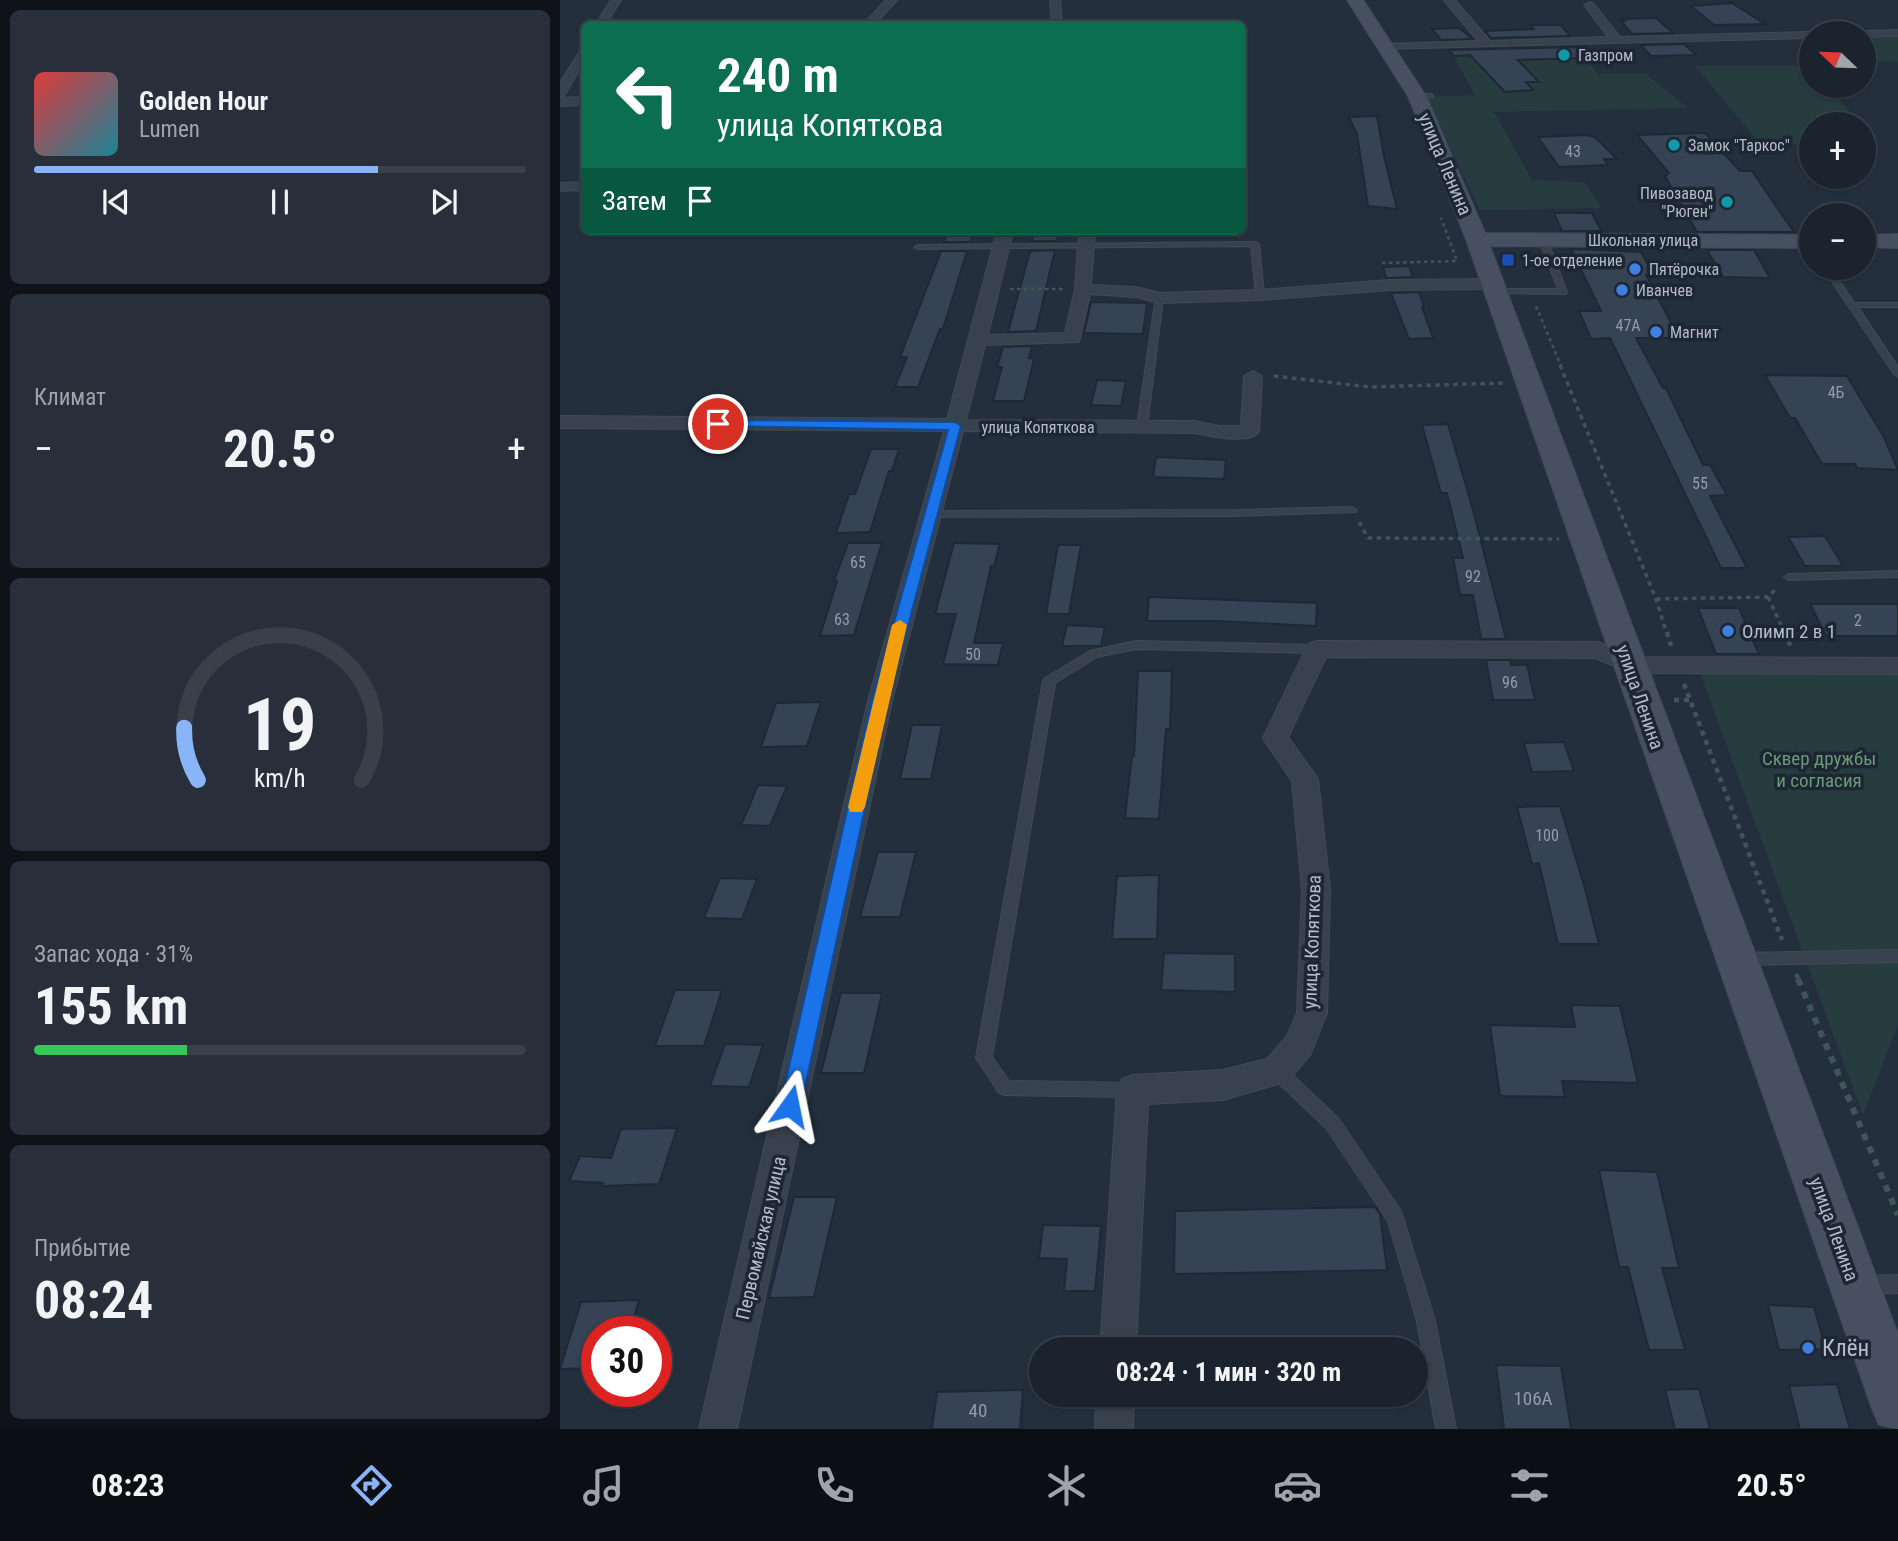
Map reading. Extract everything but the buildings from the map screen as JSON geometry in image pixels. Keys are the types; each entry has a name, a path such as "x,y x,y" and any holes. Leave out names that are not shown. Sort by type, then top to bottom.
{"main road":[{"name":"улица Ленина","path":"1355,0 1385,47 1424,96 1477,239 1506,289 1528,382 1898,1406"},
{"name":"Школьная улица","path":"1477,239 1799,242"},
{"path":"1876,241 1898,241"}],"street":[{"path":"603,21 616,0"},
{"path":"872,21 892,0"},
{"path":"1055,0 1057,21"},
{"path":"1449,0 1487,44"},
{"path":"1589,5 1616,40"},
{"path":"1876,34 1898,33"},
{"path":"1385,47 1799,35"},
{"path":"560,93 581,57"},
{"path":"560,102 581,101"},
{"path":"560,187 581,186"},
{"path":"978,341 1073,338 1083,289 1086,238"},
{"name":"Первомайская улица","path":"718,1429 880,701 1003,239"},
{"path":"1083,289 1136,292 1159,298 1260,295 1378,285 1506,289"},
{"name":"улица Копяткова","path":"560,422 1142,427 1250,432 1253,376"},
{"path":"1318,649 1598,650 1631,665 1898,666"},
{"name":"улица Копяткова","path":"1276,1070 1299,1045 1312,1013 1316,890 1305,779 1275,738 1318,649"},
{"path":"1119,1337 1133,1090 1223,1085 1276,1070"},
{"path":"1114,1429 1115,1407"}],"lane":[{"path":"918,247 1003,239 1086,238 1255,244 1260,295"},
{"path":"1506,289 1563,292 1543,240"},
{"path":"1835,280 1898,374"},
{"path":"1142,427 1159,298"},
{"path":"1852,305 1898,305"},
{"path":"929,514 1352,510"},
{"path":"1789,577 1898,574"},
{"path":"1133,1090 1005,1088 984,1058 1049,681 1094,654 1136,645 1318,649"},
{"path":"1736,960 1898,956"},
{"path":"1276,1070 1332,1123 1395,1217 1426,1321 1446,1429"},
{"path":"1855,1286 1898,1284"}],"path":[{"path":"1382,263 1457,261 1439,213"},
{"path":"991,289 1083,289"},
{"path":"1506,289 1656,599 1678,665 1790,959 1898,1215"},
{"path":"1253,376 1290,376 1370,387 1528,382"},
{"path":"1352,510 1368,538 1585,539"},
{"path":"1656,599 1768,597 1789,577"},
{"path":"1768,597 1800,667"}],"green space":[{"path":"1898,37 1898,62 1876,61 1876,38"},
{"path":"1582,54 1598,74 1645,73 1688,108 1494,112 1532,180 1585,182 1602,208 1480,210 1426,97 1475,95 1454,57"},
{"path":"1695,66 1799,66 1799,98 1836,98 1851,112 1799,112 1799,144 1760,144"},
{"name":"Сквер дружбы и согласия","path":"1898,672 1898,1025 1863,1115 1700,673"}],"slow traffic":[{"path":"856,807 900,625"}],"place":[{"name":"Газпром","path":"1564,55"},
{"name":"Замок \"Таркос\"","path":"1674,145"},
{"name":"Пивозавод \"Рюген\"","path":"1727,202"},
{"name":"1-ое отделение","path":"1508,260"},
{"name":"Пятёрочка","path":"1635,269"},
{"name":"Иванчев","path":"1622,290"},
{"name":"Магнит","path":"1656,332"},
{"name":"Олимп 2 в 1","path":"1728,631"},
{"name":"Клён","path":"1808,1348"}],"route":[{"path":"718,424 955,426 880,701 790,1106"}]}
